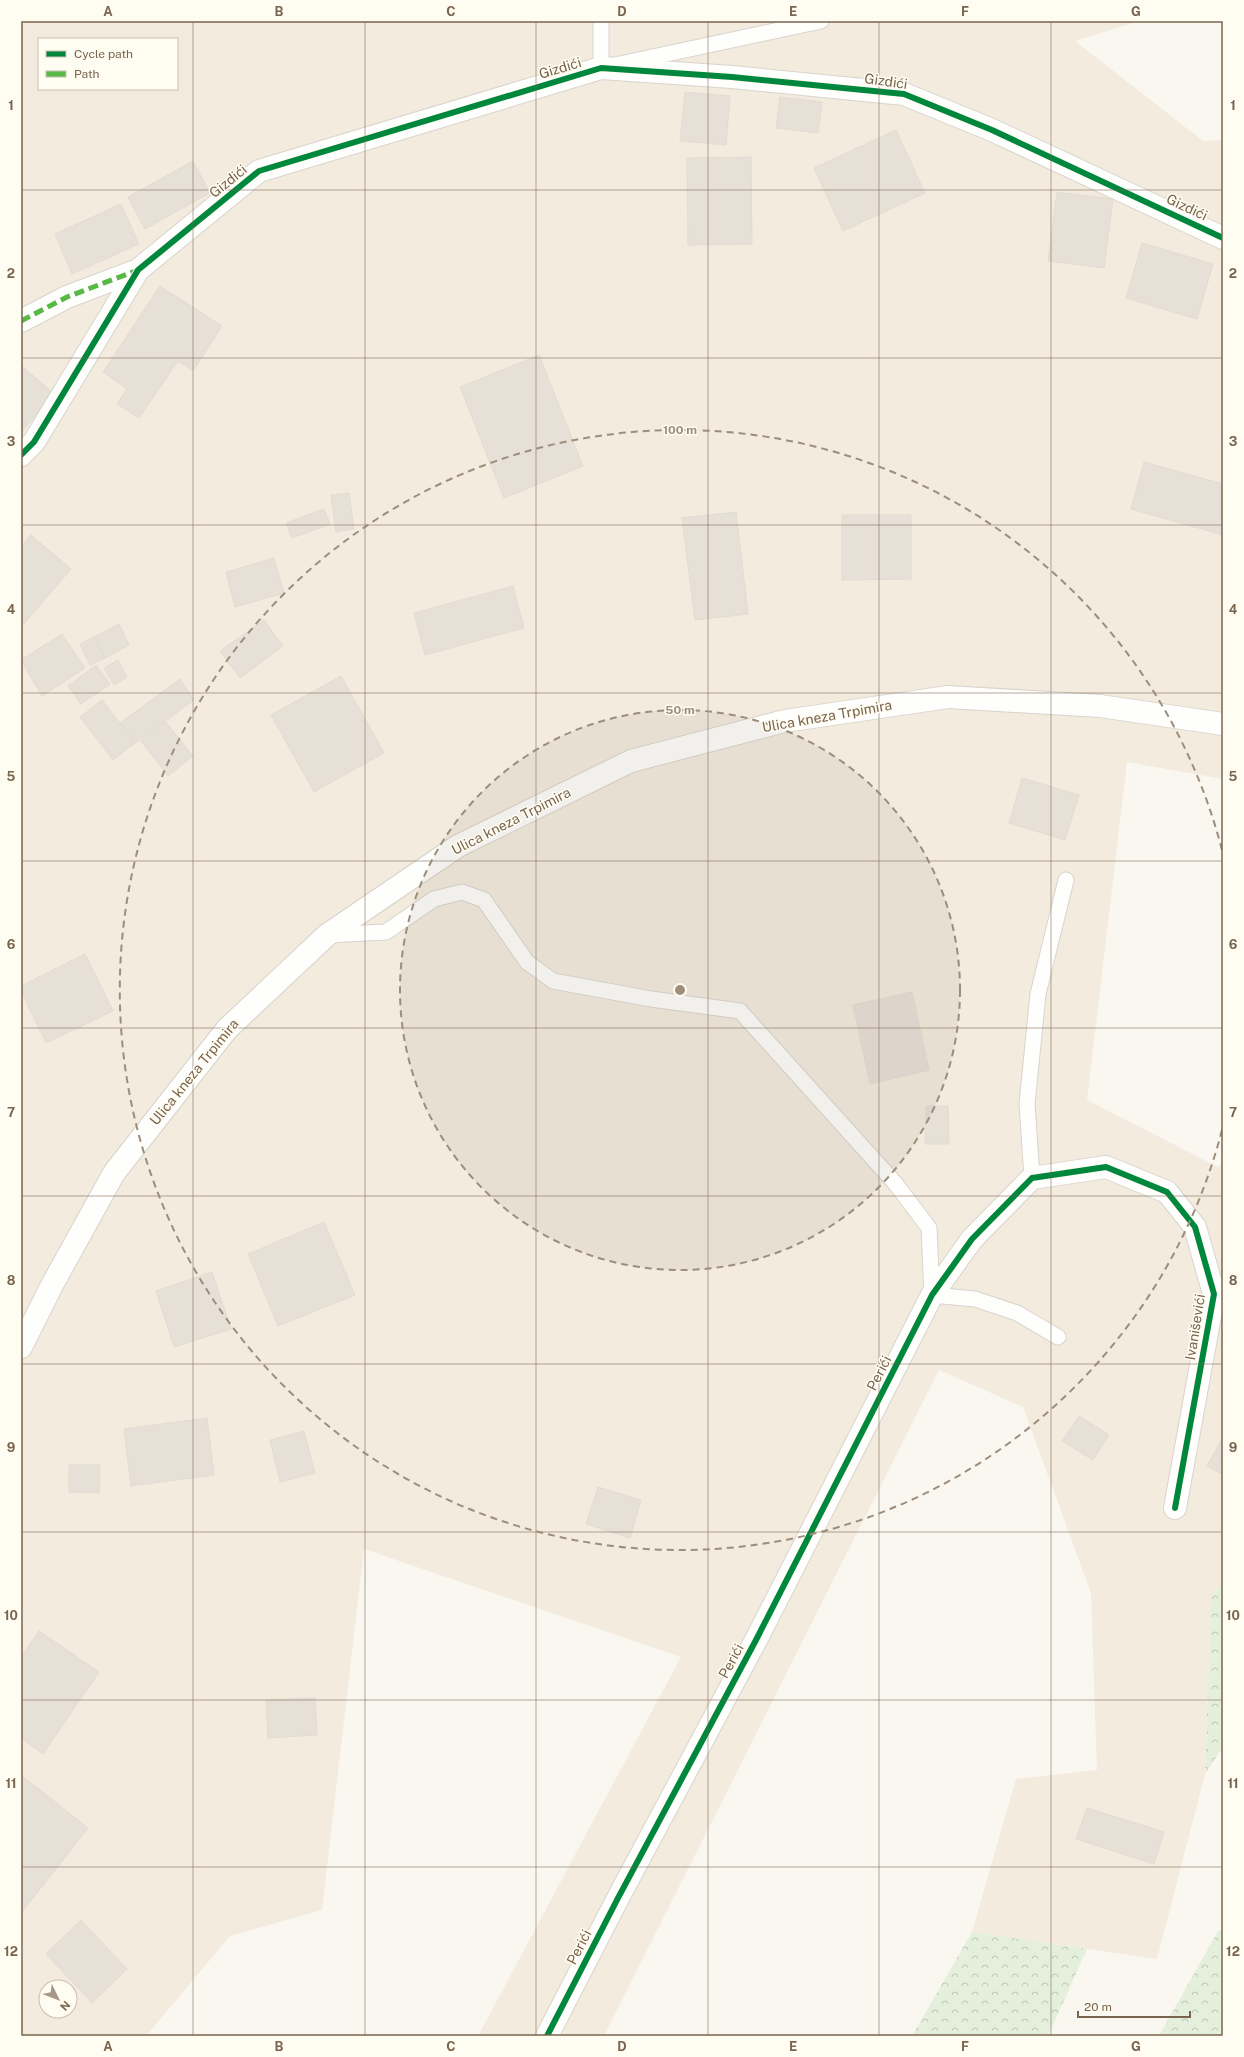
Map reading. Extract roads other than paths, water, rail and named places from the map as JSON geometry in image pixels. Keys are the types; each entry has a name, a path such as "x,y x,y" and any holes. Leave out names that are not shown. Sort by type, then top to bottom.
{"street":[{"name":"Gizdići","path":"21,455 34,442 138,270 259,171 601,68 732,77 904,94 992,130 1223,238"},
{"path":"21,321 66,298 138,270"},
{"name":"Ulica kneza Trpimira","path":"21,1348 52,1285 114,1173 227,1029 327,935 458,846 631,761 785,721 948,697 1100,706 1223,724"},
{"name":"Ivaniševići","path":"1032,1178 1106,1167 1168,1192 1195,1227 1214,1294 1174,1508"},
{"path":"932,1295 972,1239 1032,1178"},
{"name":"Perići","path":"547,2036 625,1884 756,1640 932,1295"}],"lane":[{"path":"601,21 601,68 822,21"},
{"path":"1032,1178 1027,1104 1038,994 1066,880"},
{"path":"327,935 386,932 434,899 462,892 484,900 527,962 553,980 651,999 740,1012 895,1183 929,1228 932,1295 975,1299 1017,1313 1058,1337"}]}
